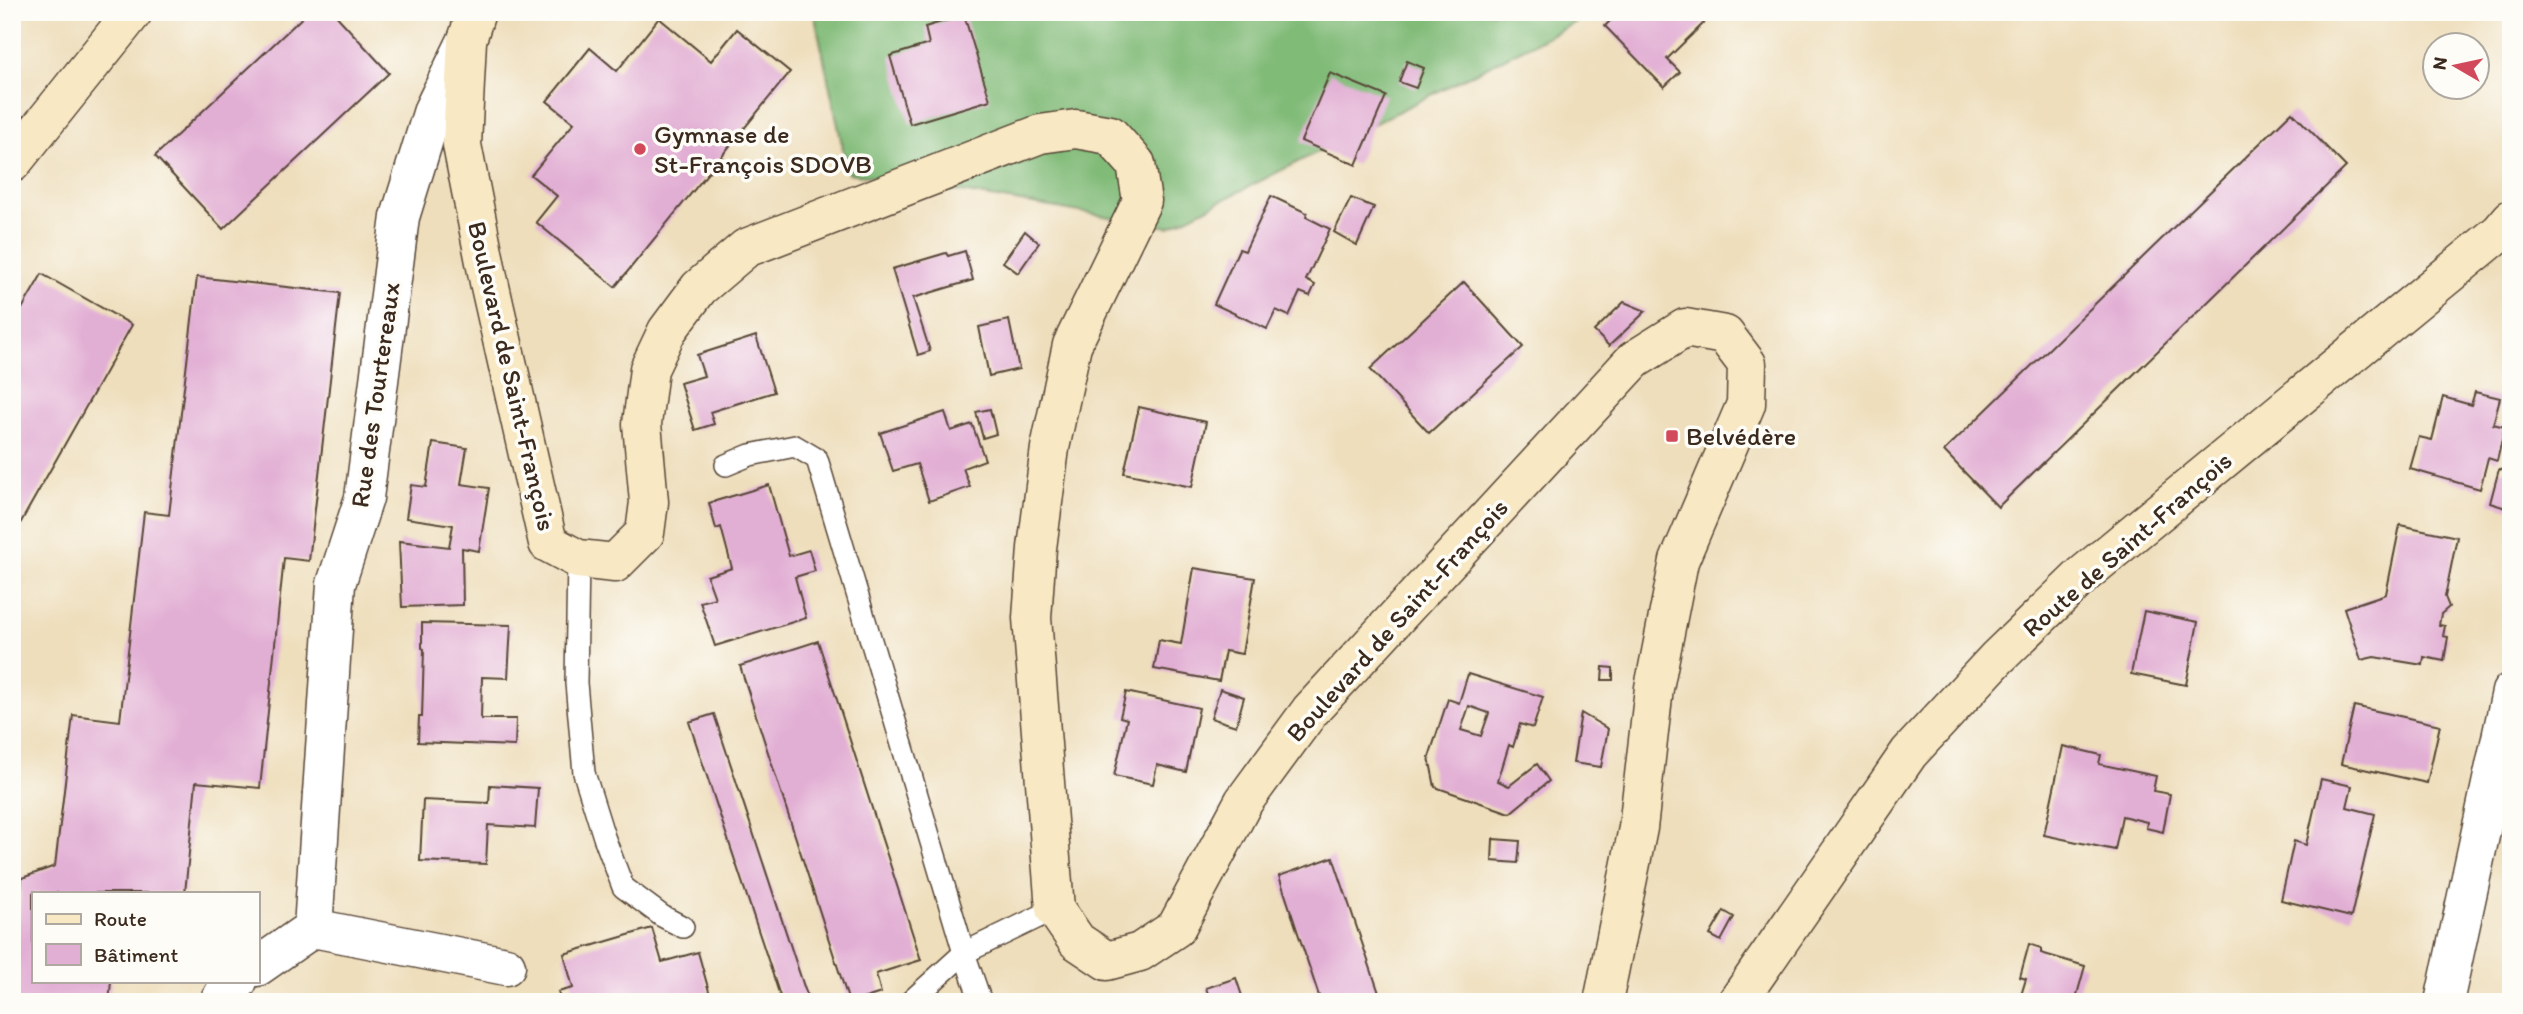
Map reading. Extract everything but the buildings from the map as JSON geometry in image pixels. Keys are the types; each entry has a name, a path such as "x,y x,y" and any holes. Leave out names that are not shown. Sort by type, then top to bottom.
{"main road":[{"path":"12,163 133,12"},
{"name":"Boulevard de Saint-François","path":"471,26 462,145 489,282 548,543 578,559 615,563 645,533 649,502 642,424 649,369 667,331 699,288 746,248 1040,134 1076,129 1110,135 1136,164 1142,201 1072,345 1050,448 1031,618 1055,909 1077,941 1107,961 1140,952 1176,928 1244,801 1310,710 1634,360 1685,328 1725,335 1746,364 1746,404 1679,561 1654,688 1638,828 1603,1002"},
{"name":"Route de Saint-François","path":"1737,1002 1909,753 1997,658 2084,574 2500,232 2511,219"}],"street":[{"name":"Rue des Tourtereaux","path":"313,928 336,584 363,498 400,217 433,110 471,26"},
{"path":"2444,1002 2511,692"},
{"path":"259,966 313,928 506,966"},
{"path":"219,1002 226,989 236,982"}],"lane":[{"path":"726,465 750,455 795,446 817,459 964,953 981,1002"},
{"path":"578,559 576,684 584,773 623,887 662,916 683,927"},
{"path":"910,1002 964,953 1055,909"}],"green space":[{"path":"814,12 1596,12 1169,227 848,173"}],"place":[{"name":"Gymnase de St-François SDOVB","path":"640,149"},
{"name":"Belvédère","path":"1672,436"}]}
